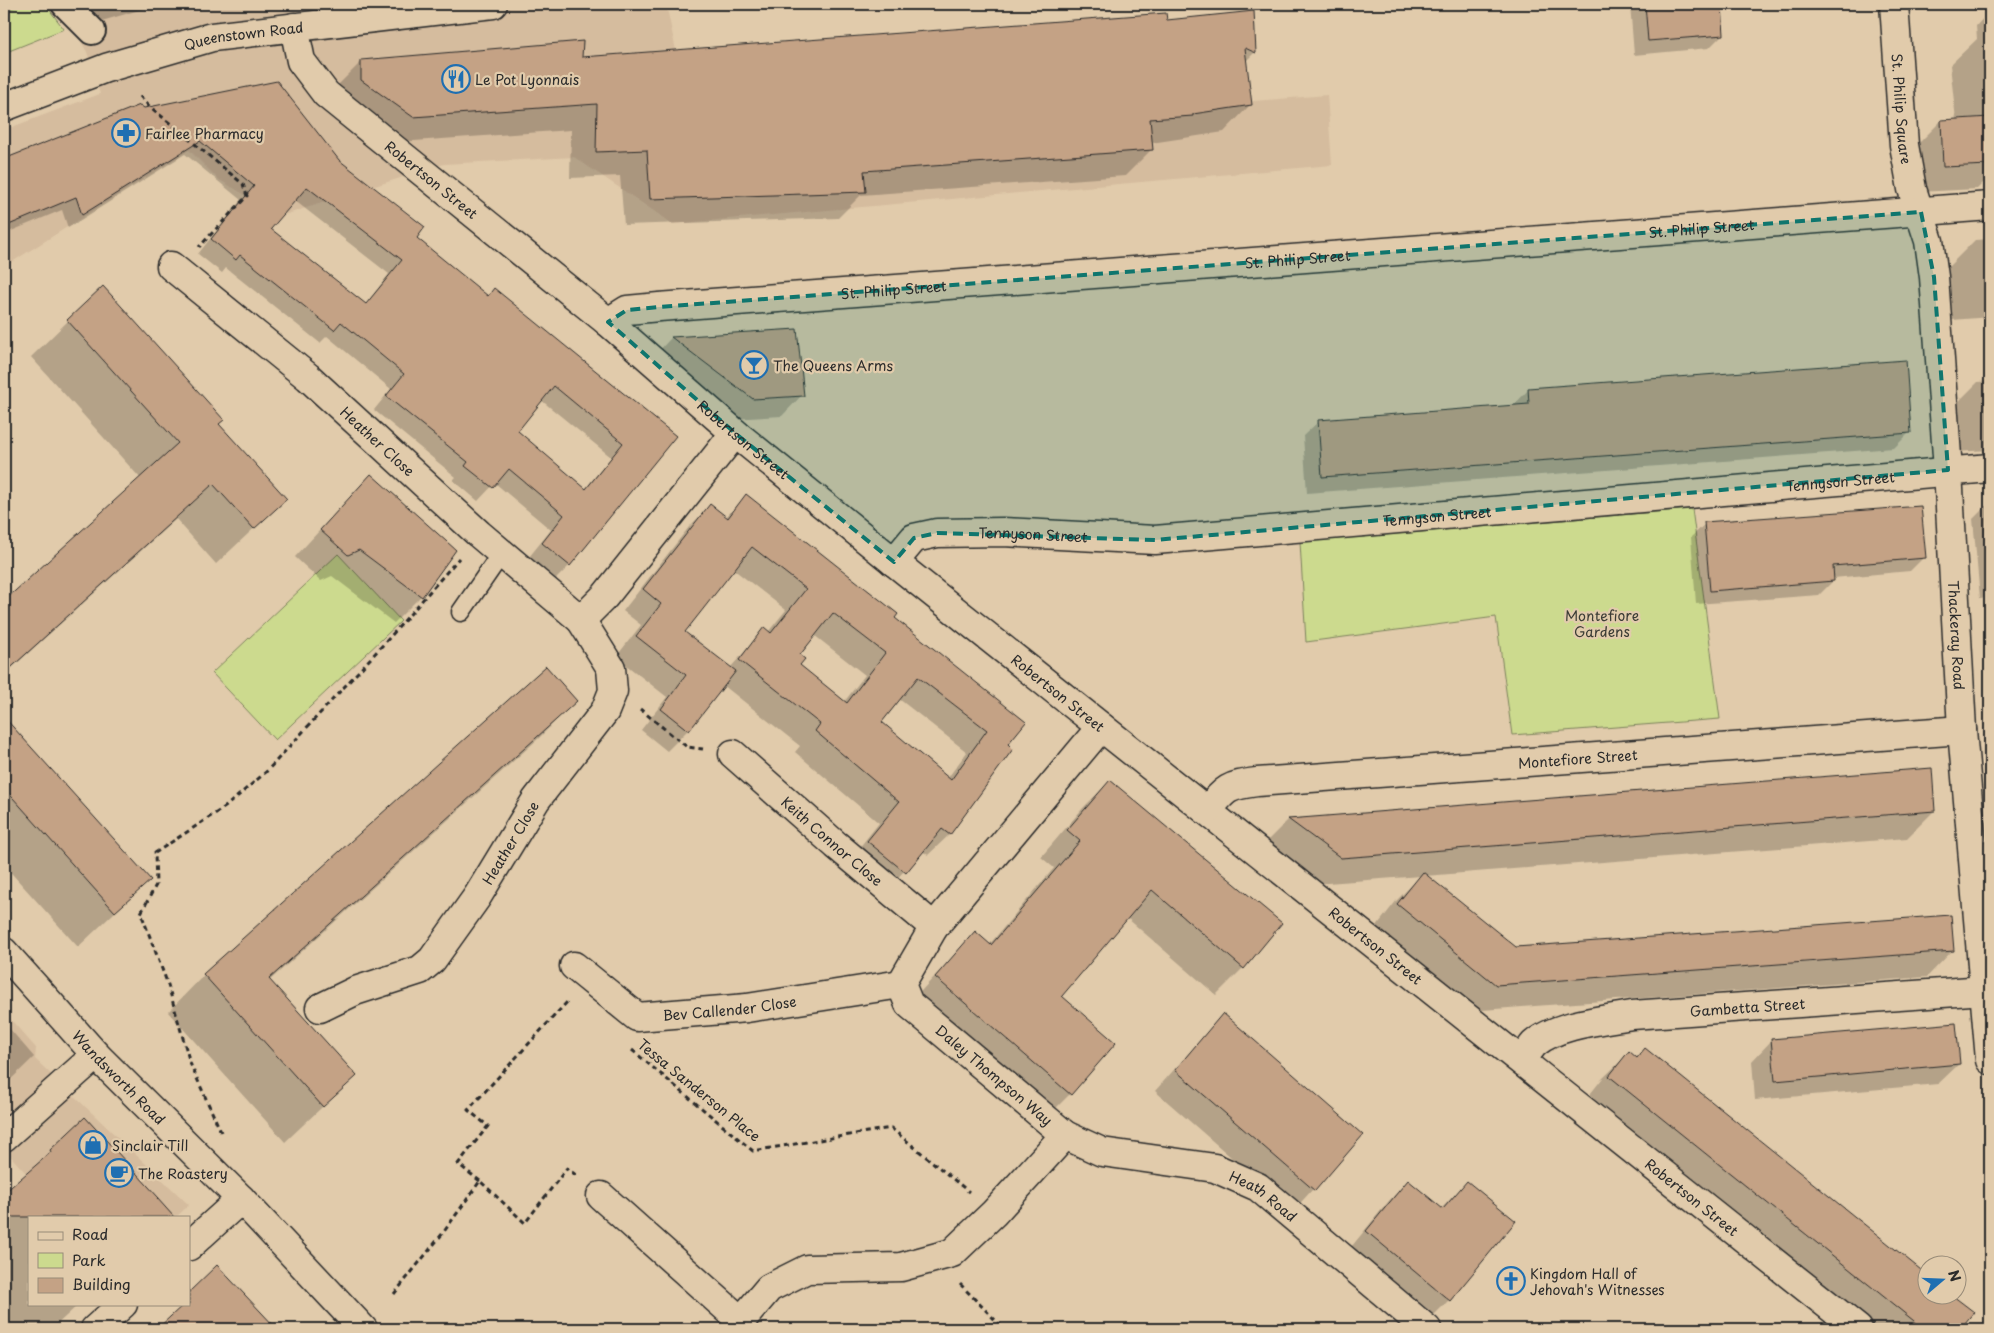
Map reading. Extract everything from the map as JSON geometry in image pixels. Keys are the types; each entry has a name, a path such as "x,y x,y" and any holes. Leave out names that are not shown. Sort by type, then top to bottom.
{"street":[{"path":"65,4 92,31"},
{"name":"Queenstown Road","path":"4,107 126,61 212,38 484,4"},
{"name":"St. Philip Square","path":"1894,4 1904,145 1912,188 1921,212"},
{"name":"Robertson Street","path":"294,27 301,61 326,94 608,322 735,433 894,562 1858,1329"},
{"name":"St. Philip Street","path":"608,322 626,310 659,307 1990,206"},
{"name":"Thackeray Road","path":"1921,212 1929,242 1934,277 1948,470 1962,730 1990,1060"},
{"name":"Heather Close","path":"174,268 308,377 501,554 581,620 611,668 613,691 605,711 536,800 477,897 432,960 420,970 355,991 320,1008"},
{"path":"581,620 605,596 735,433"},
{"name":"Tennyson Street","path":"894,562 914,538 937,533 1003,532 1155,540 1948,470 1990,468"},
{"path":"901,984 934,927 1101,727"},
{"name":"Montefiore Street","path":"1207,811 1232,786 1257,782 1962,730"},
{"name":"Keith Connor Close","path":"733,754 836,845 934,927"},
{"name":"Wandsworth Road","path":"4,952 96,1055 241,1199 363,1329"},
{"path":"581,972 637,1017"},
{"name":"Bev Callender Close","path":"637,1017 747,1008 901,984"},
{"name":"Daley Thompson Way","path":"601,1196 741,1325 769,1288 807,1269 901,1267 952,1253 994,1213 1065,1135 909,1004 901,984"},
{"name":"Gambetta Street","path":"1522,1060 1535,1044 1548,1036 1584,1023 1632,1015 1985,990"},
{"path":"4,1137 96,1055"},
{"name":"Heath Road","path":"1065,1135 1102,1152 1215,1168 1258,1187 1427,1329"},
{"path":"190,1245 241,1199"},
{"path":"95,1329 121,1306"}],"lane":[{"path":"461,612 501,554"}],"path":[{"path":"140,96 148,105 243,184 248,196 174,268"},
{"path":"224,1137 190,1063 168,985 141,913 156,885 155,853 225,807 266,772 392,636 479,534"},
{"path":"613,691 631,702 687,747 733,754"},
{"path":"581,972 468,1110 488,1126 458,1164 480,1181 525,1223 567,1168 601,1196"},
{"name":"Tessa Sanderson Place","path":"637,1017 628,1046 753,1151 890,1128 994,1213"},
{"path":"394,1294 443,1233 480,1181"},
{"path":"936,1258 1004,1329"}],"highlighted area":[{"path":"1921,212 1934,277 1948,470 1155,540 937,533 914,538 894,562 735,433 608,322 627,310 659,307"}],"shaded area":[{"path":"60,4 666,4 697,148 1327,95 1332,165 673,224 574,157 444,164 281,216 218,179 189,150 4,267 4,130 100,94 87,52"},
{"path":"4,1012 36,1048 35,1059 189,1205 177,1216 65,1216 4,1149"}],"green space":[{"path":"22,4 45,4 64,29 4,53 4,11"},
{"name":"Montefiore Gardens","path":"1692,509 1720,719 1512,735 1496,617 1306,642 1300,542"},
{"path":"338,554 401,621 275,740 212,673"}],"building":[{"path":"1645,4 1722,4 1724,35 1648,41"},
{"path":"1254,11 1256,53 1245,48 1252,105 1193,114 1193,116 1150,119 1153,150 864,171 866,192 650,199 647,150 596,152 597,104 413,117 361,80 361,60 583,41 582,57 1166,13 1167,20"},
{"path":"277,81 339,160 425,227 417,238 488,296 494,288 676,436 570,566 542,543 564,515 509,469 493,488 465,466 468,462 386,396 404,374 341,322 334,330 240,255 236,260 211,239 254,186 200,141 82,215 76,197 4,227 4,159 140,105 144,108","holes":["307,187 402,260 366,304 271,229","554,386 623,443 586,489 518,431"]},
{"path":"1990,117 1990,165 1943,167 1941,120"},
{"path":"103,286 224,420 219,424 287,499 254,529 213,484 4,674 4,601 178,443 67,320"},
{"path":"797,329 804,396 753,399 671,337"},
{"path":"1906,360 1911,433 1322,477 1318,420 1529,404 1528,388"},
{"path":"371,474 456,550 422,597 359,550 348,555 320,530"},
{"path":"746,494 898,614 895,618 1026,722 1008,744 1013,749 950,835 942,829 906,873 867,841 899,802 815,731 820,724 739,660 764,627 771,633 806,589 752,547 685,632 736,671 689,731 661,709 686,675 636,636 661,604 643,589 710,504 728,518","holes":["833,613 885,653 847,703 800,665 805,659 800,655","918,677 987,730 951,780 882,722"]},
{"path":"1921,506 1926,558 1833,566 1834,581 1710,591 1704,522"},
{"path":"546,666 577,701 269,979 357,1076 323,1107 203,974"},
{"path":"4,717 151,880 115,912 4,788"},
{"path":"1932,768 1935,811 1367,856 1341,858 1288,819"},
{"path":"1110,780 1282,923 1244,969 1152,890 1062,996 1116,1043 1071,1095 935,977 975,931 991,945 1080,841 1067,830"},
{"path":"1423,872 1516,947 1951,915 1954,951 1496,985 1397,904"},
{"path":"1223,1013 1363,1135 1315,1191 1175,1070"},
{"path":"1956,1023 1960,1064 1775,1081 1771,1039"},
{"path":"1645,1048 1916,1266 1916,1306 1966,1306 1974,1312 1960,1329 1924,1329 1609,1076 1629,1051 1637,1058"},
{"path":"85,1117 173,1216 4,1217 4,1193 51,1152 50,1150"},
{"path":"1408,1180 1443,1209 1467,1181 1516,1221 1450,1301 1366,1231"},
{"path":"217,1265 277,1329 157,1329 182,1306 190,1306 190,1291"}],"place":[{"name":"Le Pot Lyonnais","path":"456,79"},
{"name":"Fairlee Pharmacy","path":"126,133"},
{"name":"The Queens Arms","path":"754,365"},
{"name":"Sinclair Till","path":"93,1145"},
{"name":"The Roastery","path":"119,1173"},
{"name":"Kingdom Hall of Jehovah's Witnesses","path":"1511,1281"}]}
